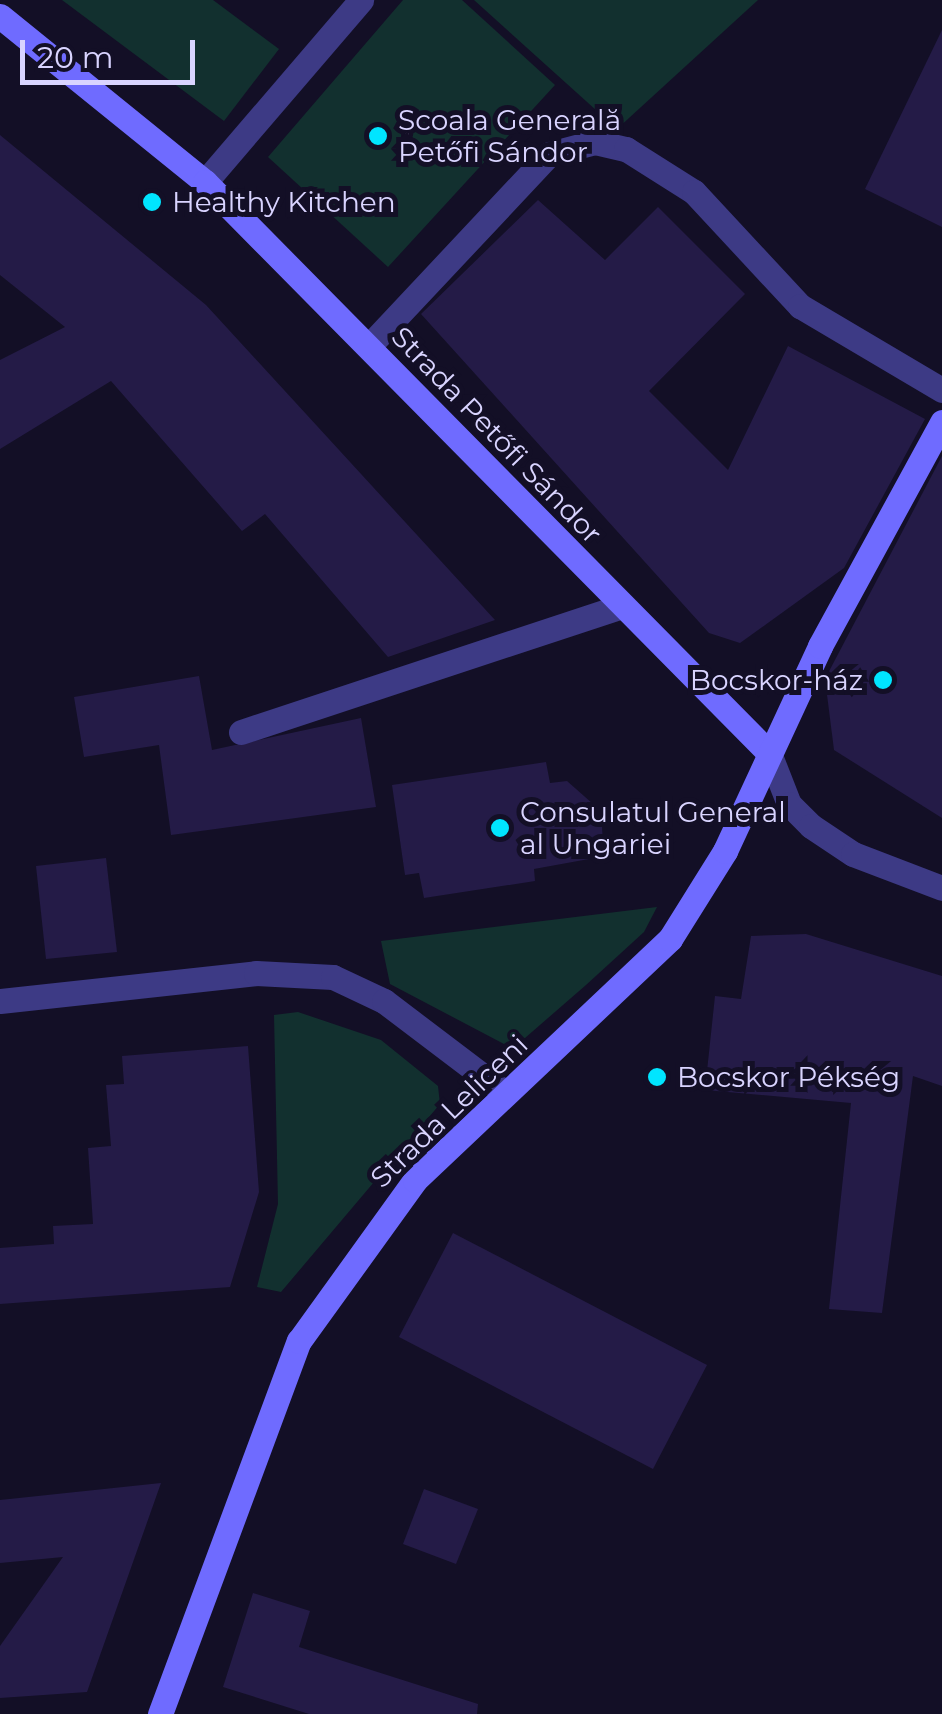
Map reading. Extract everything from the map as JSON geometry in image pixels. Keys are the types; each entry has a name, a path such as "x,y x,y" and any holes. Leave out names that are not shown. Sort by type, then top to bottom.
{"street":[{"path":"205,182 361,0"},
{"name":"Strada Petőfi Sándor","path":"0,16 205,182 769,754 790,804 811,826 853,854 942,888"},
{"path":"369,346 549,154 576,141 626,149 694,192 800,306 942,390"},
{"name":"Strada Leliceni","path":"160,1714 299,1341 374,1228 505,1093 670,939 725,851 769,754 942,422"},
{"path":"241,732 623,606"},
{"path":"0,1001 256,973 332,977 384,1001 505,1093"}],"green space":[{"path":"62,0 213,0 279,49 224,121"},
{"path":"403,0 462,0 555,85 388,267 268,157"},
{"path":"474,0 758,0 617,129"},
{"path":"657,907 644,932 586,985 525,1038 504,1044 390,984 381,941"},
{"path":"298,1012 381,1040 438,1086 440,1104 281,1292 257,1287 278,1204 274,1015"}],"building":[{"path":"942,30 942,227 865,189"},
{"path":"0,135 206,305 495,620 388,657 265,514 242,531 111,381 0,449 0,360 65,327 0,275"},
{"path":"538,200 605,260 658,207 745,294 649,391 728,470 788,346 925,419 844,568 740,643 709,633 421,314"},
{"name":"Bocskor-ház","path":"942,456 942,818 834,750 825,679"},
{"path":"199,676 212,750 361,718 376,807 171,835 159,745 84,757 74,697"},
{"name":"Consulatul General al Ungariei","path":"546,762 550,783 567,781 601,811 603,843 589,859 534,869 535,881 424,898 419,873 405,875 392,785"},
{"path":"106,858 117,952 46,959 36,866"},
{"path":"806,934 942,976 942,1086 913,1076 882,1313 829,1309 851,1103 705,1090 715,996 741,999 751,936"},
{"path":"248,1046 259,1192 230,1287 0,1304 0,1248 54,1244 53,1226 93,1224 88,1148 111,1146 106,1085 124,1084 122,1056"},
{"path":"453,1233 707,1365 653,1469 399,1337"},
{"path":"161,1483 87,1692 0,1698 0,1646 63,1557 0,1563 0,1500"},
{"path":"424,1489 478,1509 456,1564 403,1544"},
{"path":"253,1593 310,1611 299,1647 478,1704 477,1714 309,1714 223,1687"}],"place":[{"name":"Școala Generală Petőfi Sándor","path":"378,136"},
{"name":"Healthy Kitchen","path":"152,202"},
{"name":"Bocskor-ház","path":"883,680"},
{"name":"Consulatul General al Ungariei","path":"500,828"},
{"name":"Bocskor Pékség","path":"657,1077"}]}
